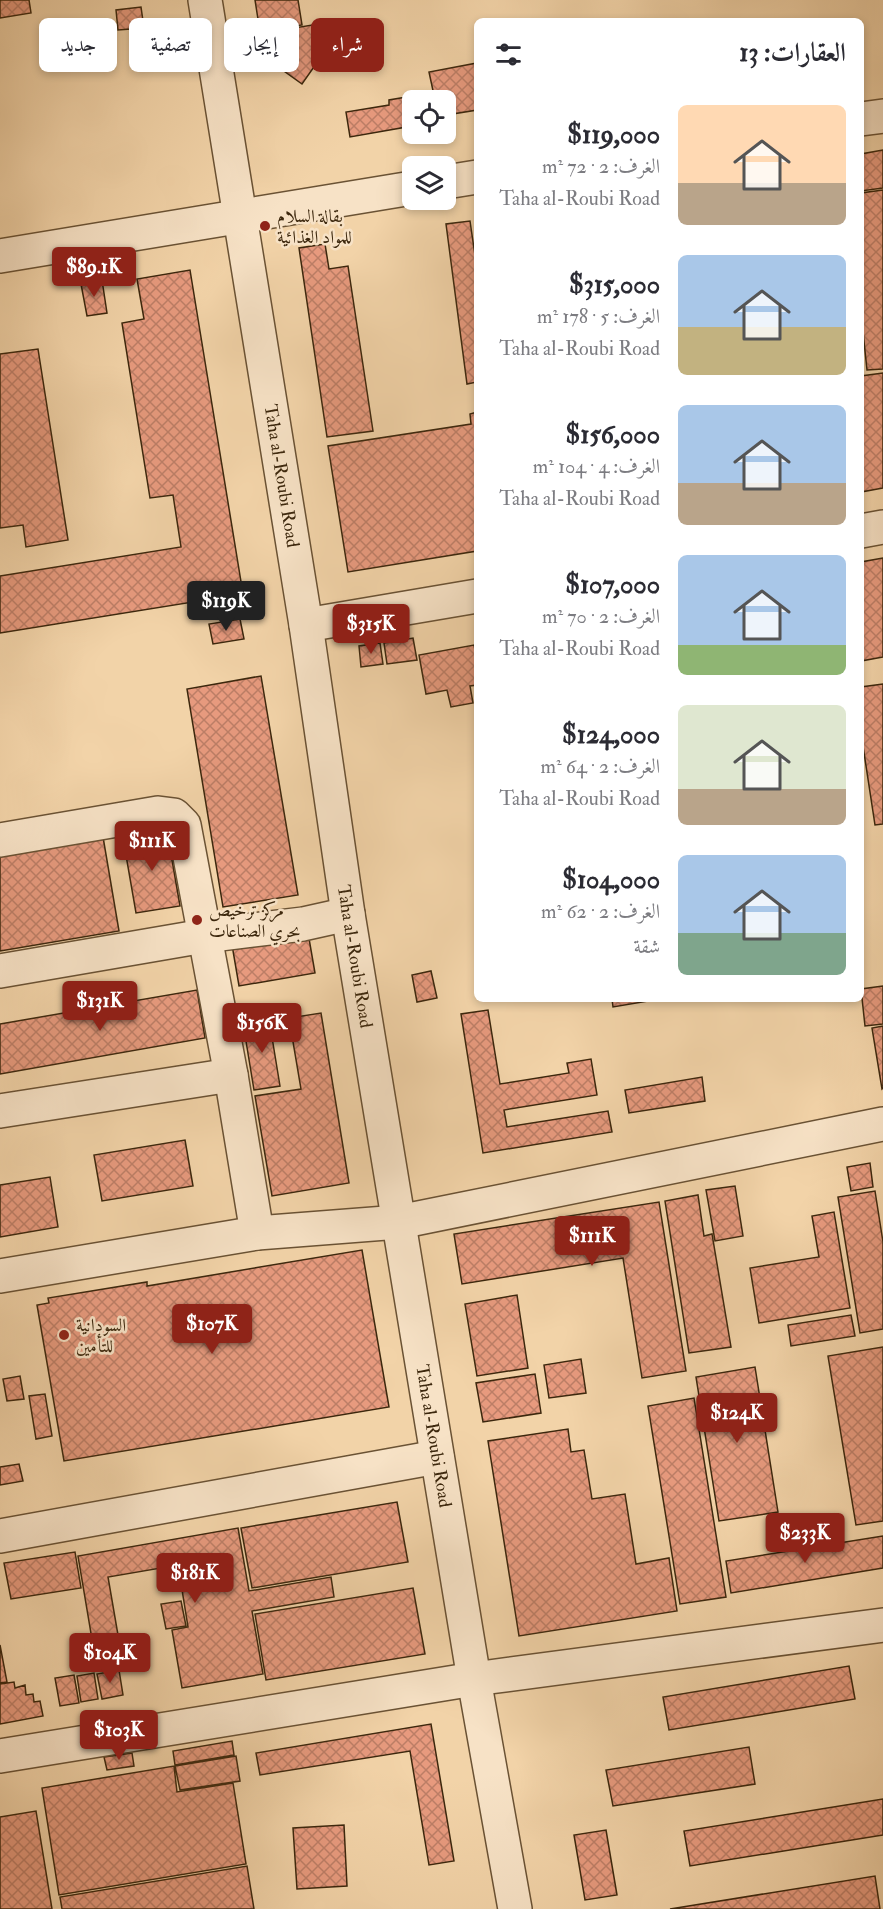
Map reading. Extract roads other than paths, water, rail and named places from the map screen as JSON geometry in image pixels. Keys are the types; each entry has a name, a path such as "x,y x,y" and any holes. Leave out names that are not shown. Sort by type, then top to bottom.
{"street":[{"name":"Taha al-Roubi Road","path":"205,0 306,625 348,914 474,1679 515,1909"},
{"path":"864,119 883,116"},
{"path":"456,180 474,177"},
{"path":"0,256 402,190"},
{"path":"864,530 883,527"},
{"path":"306,625 474,597"},
{"path":"0,840 158,813 174,815 184,825 231,1075 257,1233"},
{"path":"0,971 204,936 303,924 348,914"},
{"path":"0,1111 231,1075"},
{"path":"0,1276 257,1233 399,1222 883,1124"},
{"path":"0,1536 437,1457"},
{"path":"0,1756 474,1679 883,1625"}],"place":[{"name":"بقالة السلام للمواد الغذائية","path":"265,226"},
{"name":"مركز ترخيص بحري الصناعات","path":"197,920"},
{"name":"السودانية للتأمين","path":"64,1335"}]}
